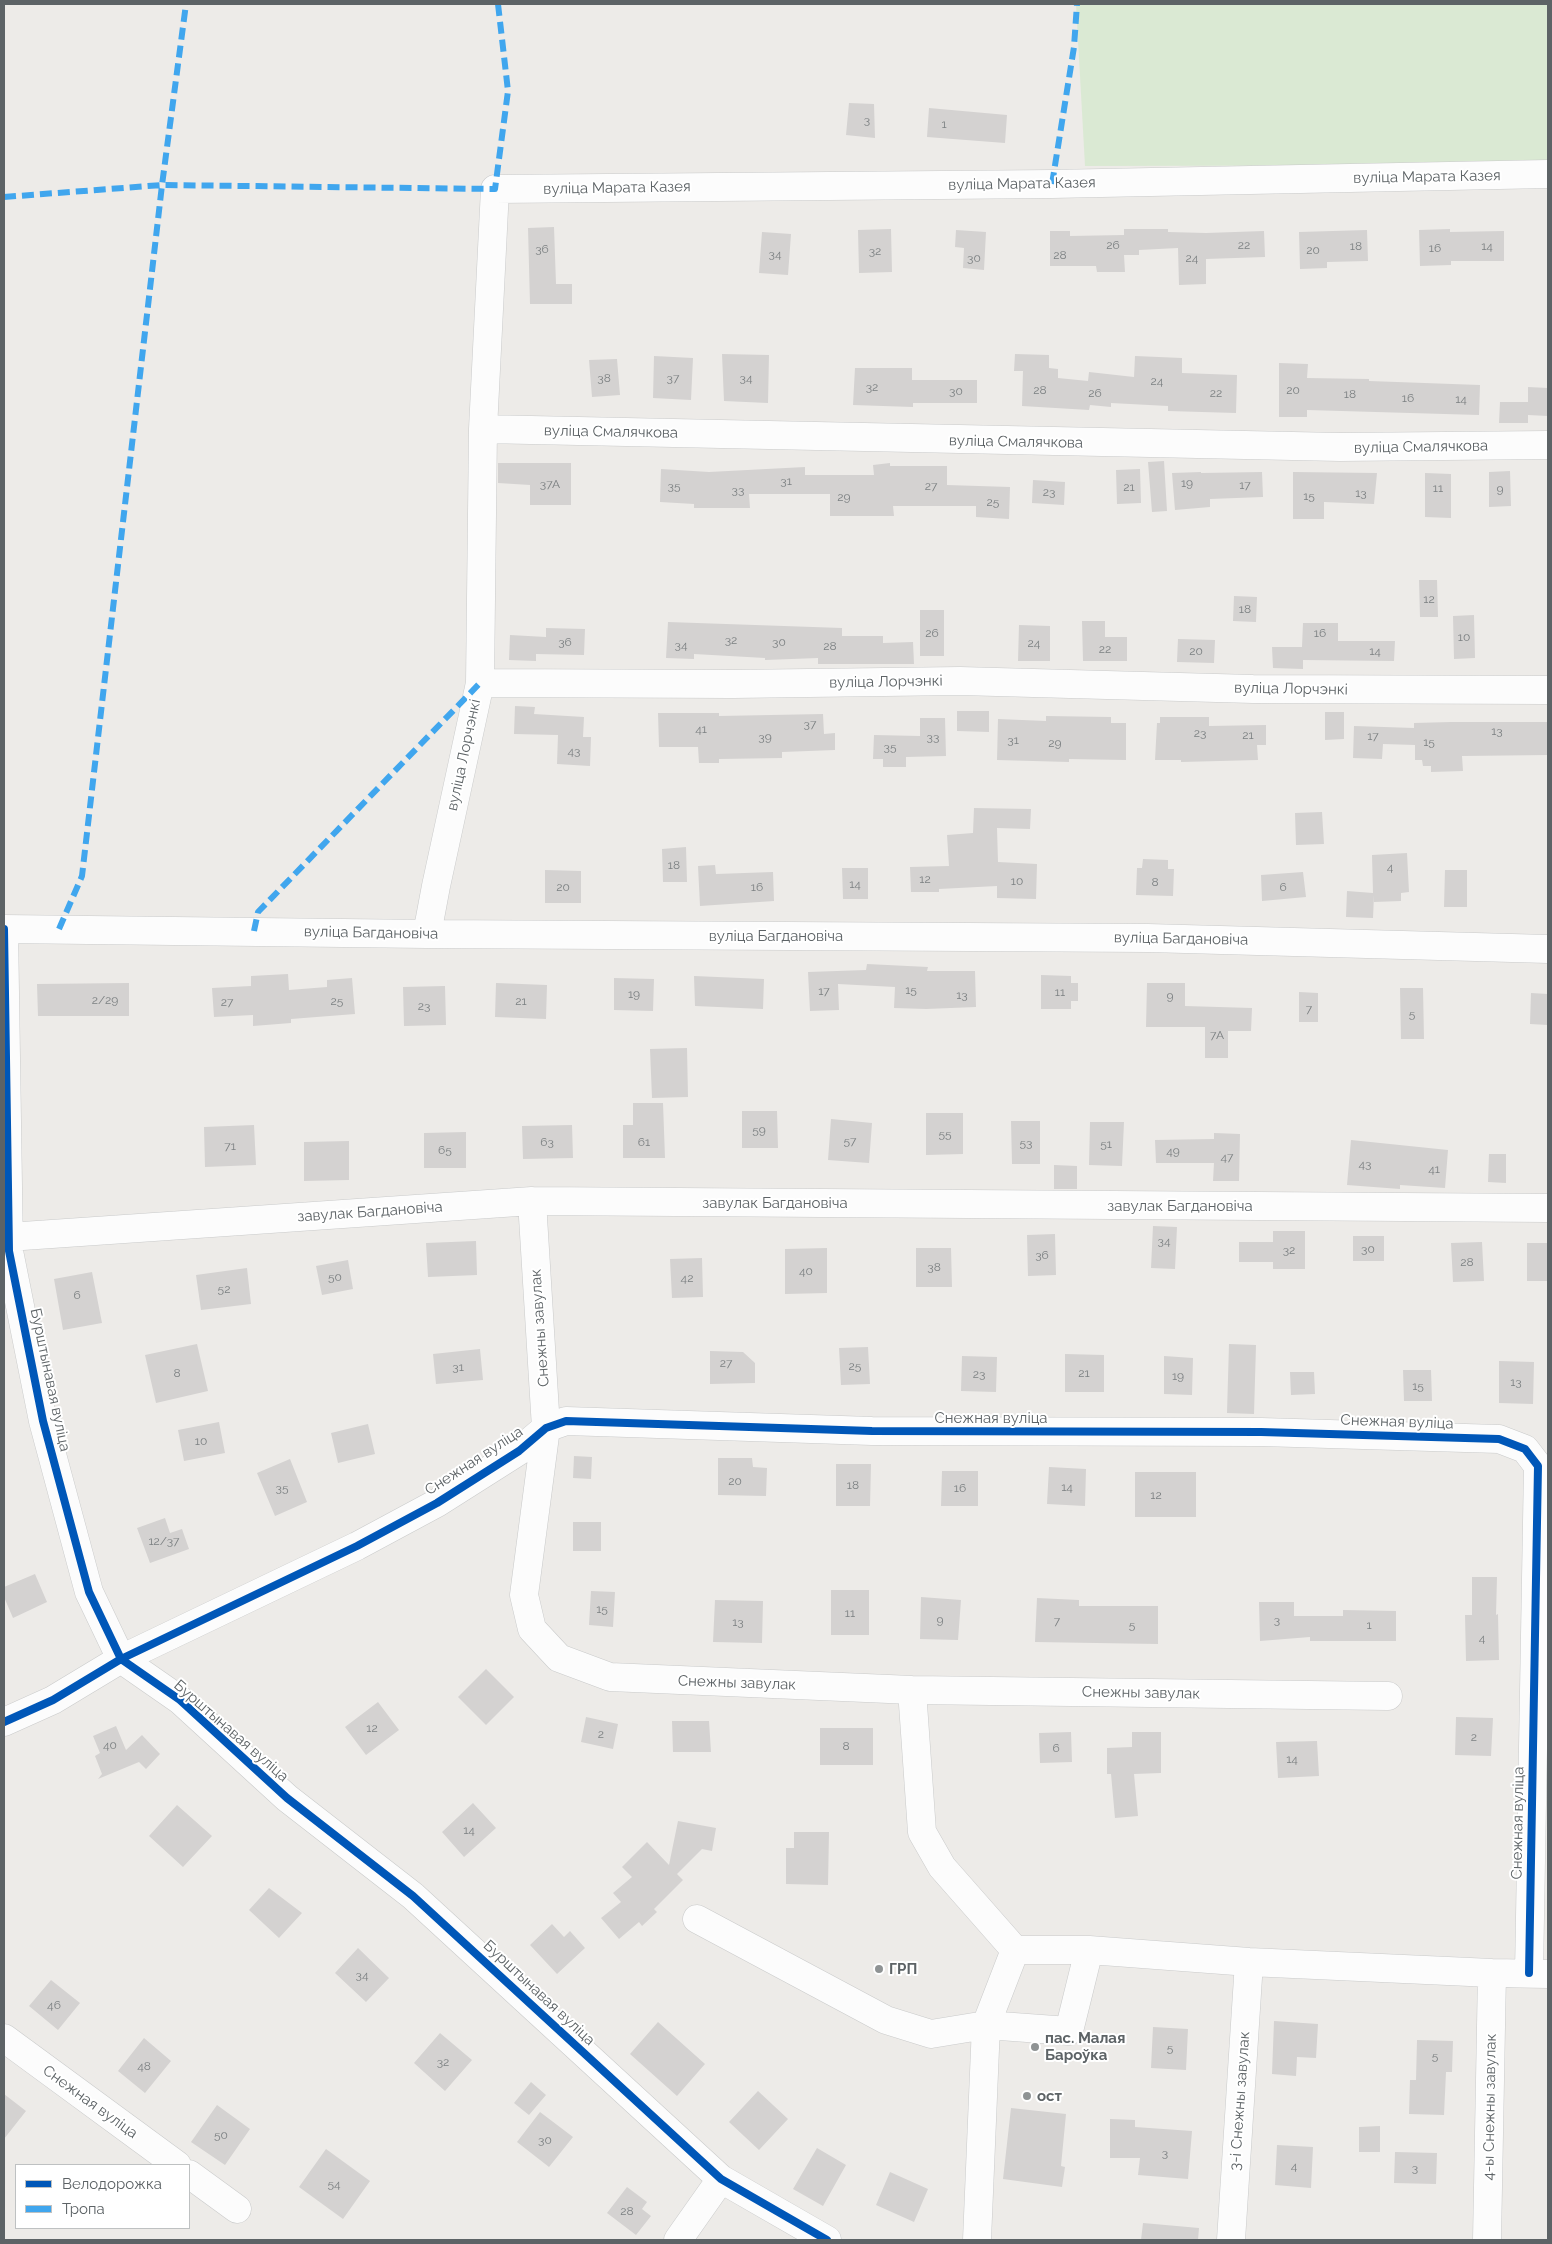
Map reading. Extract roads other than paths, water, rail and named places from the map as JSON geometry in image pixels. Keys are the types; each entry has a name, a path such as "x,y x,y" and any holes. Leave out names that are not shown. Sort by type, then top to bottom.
{"street":[{"name":"вуліца Марата Казея","path":"483,429 495,189 1052,184 1548,174"},
{"name":"вуліца Смалячкова","path":"483,429 1330,447 1548,445"},
{"path":"480,683 483,429"},
{"name":"вуліца Лорчэнкі","path":"427,934 480,683 733,684 960,681 1253,689 1548,690"},
{"name":"вуліца Багдановіча","path":"4,929 427,934 1148,938 1548,949"},
{"name":"Бурштынавая вуліца","path":"4,929 6,1238 43,1421 89,1592 121,1659 180,1700 287,1798 413,1896 721,2179 827,2240"},
{"name":"завулак Багдановіча","path":"6,1238 532,1201 1548,1208"},
{"name":"Снежны завулак","path":"532,1201 546,1428 524,1595 532,1629 559,1658 610,1677 912,1690 1388,1696"},
{"name":"Снежная вуліца","path":"4,1722 53,1700 121,1659 357,1546 437,1503 518,1451 546,1428 566,1421 872,1431 1261,1432 1500,1439 1525,1449 1538,1466 1538,1974"},
{"path":"912,1690 922,1832 942,1867 1016,1950 1089,1950 1249,1962 1538,1974"},
{"path":"697,1919 886,2020 931,2034 986,2026 1069,2031 1089,1950"},
{"path":"977,2240 986,2026 1016,1950"},
{"name":"3-і Снежны завулак","path":"1231,2240 1249,1962"},
{"name":"4-ы Снежны завулак","path":"1487,2240 1492,1973"},
{"name":"Снежная вуліца","path":"4,2038 176,2164"},
{"path":"190,2175 237,2209"},
{"path":"678,2240 721,2179"}],"place":[{"name":"ГРП","path":"879,1969"},
{"name":"пас. Малая Бароўка","path":"1035,2047"},
{"name":"ост","path":"1027,2096"}]}
